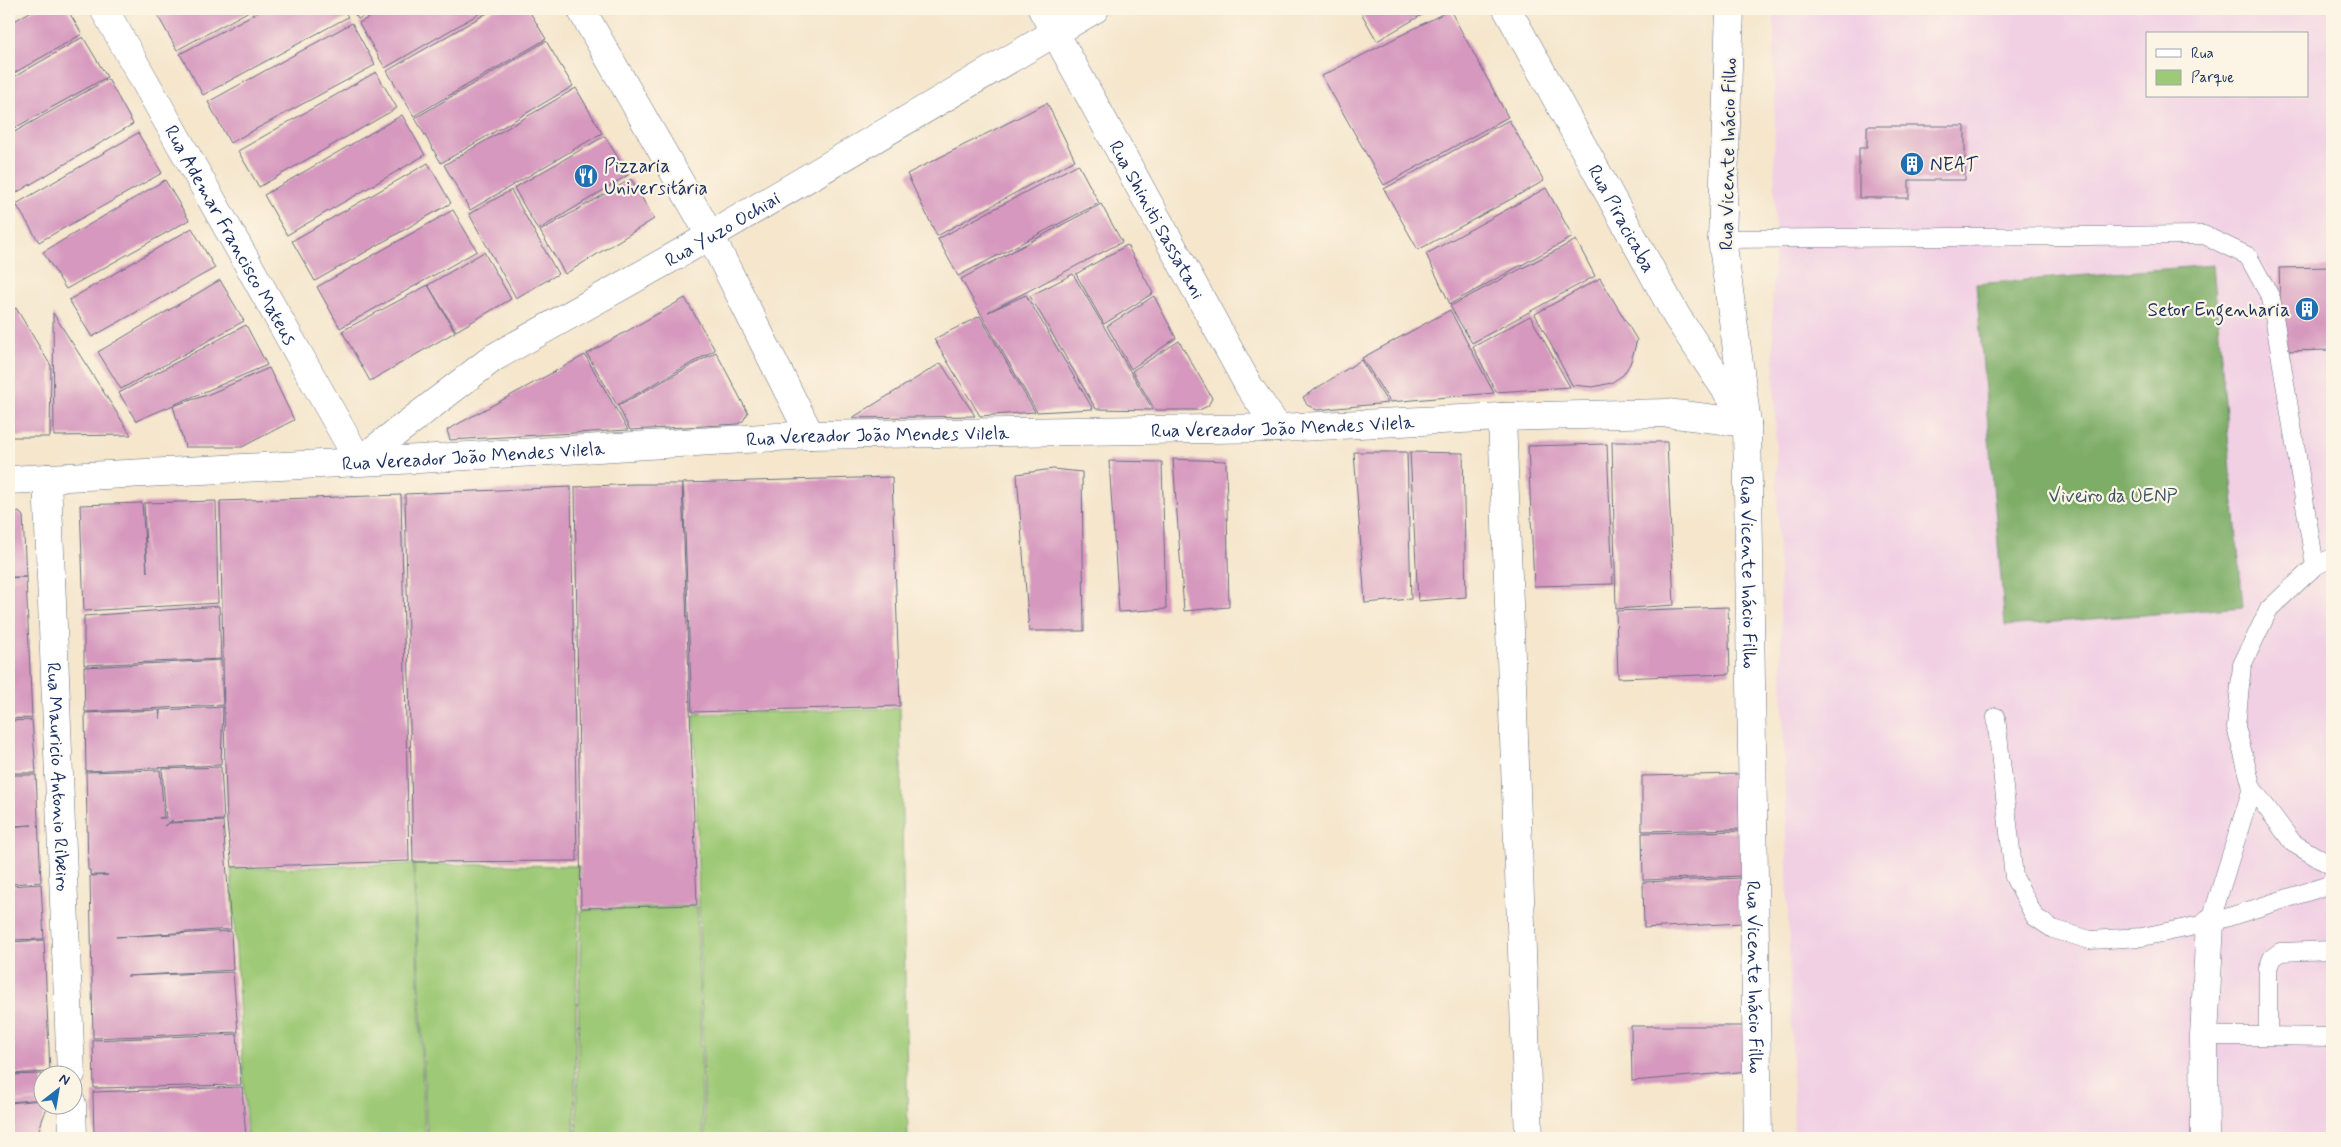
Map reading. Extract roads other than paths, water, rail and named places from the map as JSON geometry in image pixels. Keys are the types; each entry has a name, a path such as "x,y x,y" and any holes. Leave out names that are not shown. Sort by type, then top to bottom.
{"street":[{"name":"Rua Ademar Francisco Mateus","path":"104,9 359,460"},
{"path":"581,9 710,235 810,435"},
{"name":"Rua Shiniti Sassatani","path":"1042,9 1250,388 1278,428"},
{"name":"Rua Yuzo Ochiai","path":"359,460 493,358 710,235 1094,9"},
{"name":"Rua Piracicaba","path":"1507,9 1677,317 1747,423"},
{"name":"Rua Vicente Inácio Filho","path":"1730,9 1722,239 1747,423 1758,1138"},
{"name":"Rua Vereador João Mendes Vilela","path":"9,480 359,460 419,459 810,435 1278,428 1496,417 1667,414 1747,423"},
{"path":"1496,417 1515,1138"},
{"path":"1496,417 1529,1138"},
{"name":"Rua Mauricio Antonio Ribeiro","path":"47,478 71,1064"},
{"path":"2206,1138 2204,1036 2210,922"},
{"path":"72,1114 73,1138"}],"lane":[{"path":"1722,239 2204,235 2248,256 2270,298 2315,566"},
{"path":"2332,558 2315,566 2269,609 2242,665 2236,727 2252,788 2293,842 2332,866"},
{"path":"1996,717 2014,877 2034,917 2053,929 2090,940 2142,937 2210,922 2332,884"},
{"path":"2210,922 2252,788"},
{"path":"2268,1036 2268,968 2272,958 2280,952 2332,950"},
{"path":"2204,1036 2332,1037"}],"place":[{"name":"NEAT","path":"1912,164"},
{"name":"Pizzaria Universitária","path":"586,176"},
{"name":"Setor Engenharia","path":"2307,309"}],"park label":[{"name":"Viveiro da UENP","path":"2113,495"}]}
